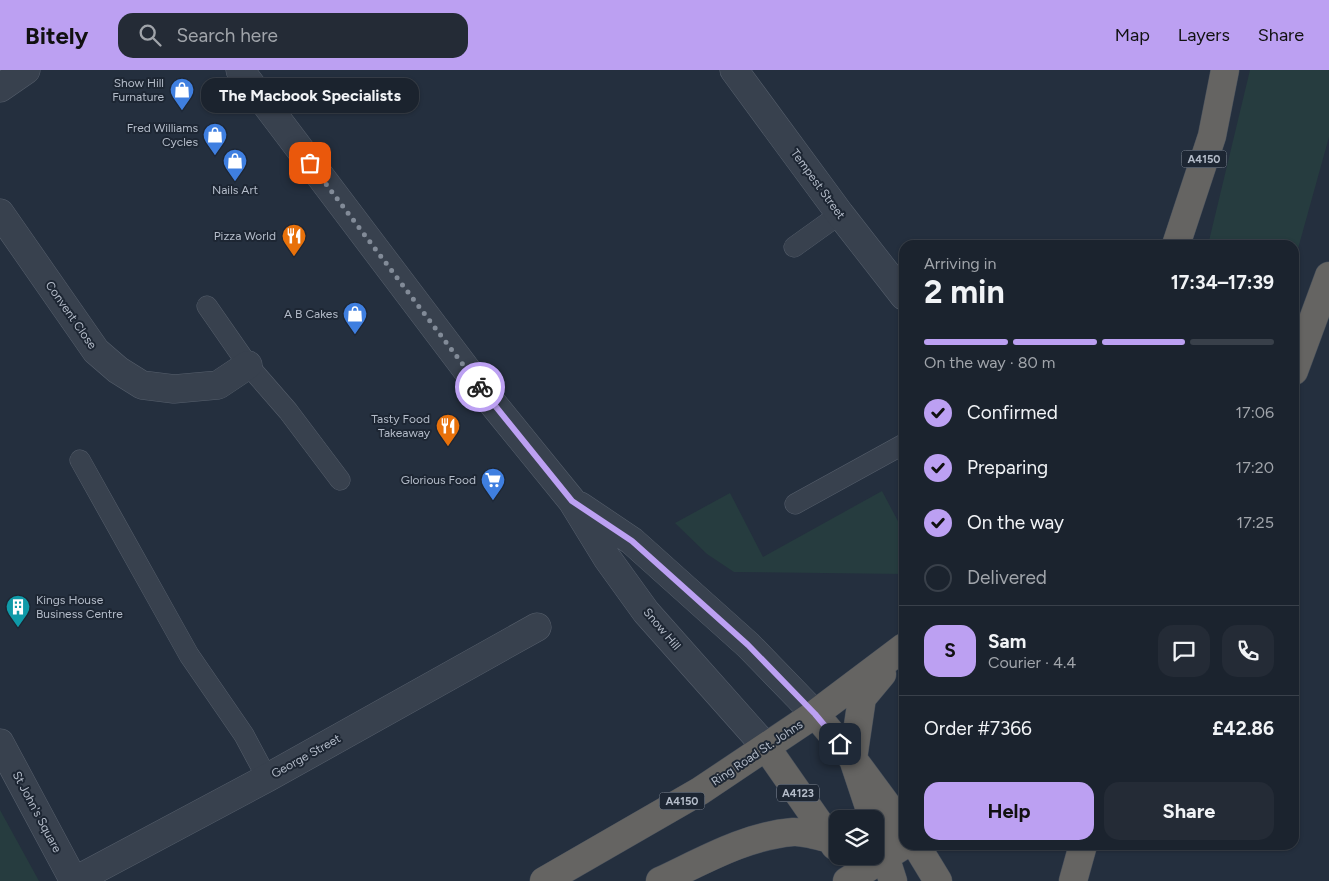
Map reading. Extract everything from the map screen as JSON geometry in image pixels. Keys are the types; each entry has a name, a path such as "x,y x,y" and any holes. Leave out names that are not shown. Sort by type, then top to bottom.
{"highway":[{"name":"A4150","path":"1178,240 1212,136 1224,70"},
{"path":"1299,357 1329,276"},
{"name":"A4150","path":"815,714 899,652"},
{"path":"870,810 853,759 862,698 899,654"},
{"path":"815,714 853,759 899,821"},
{"name":"Ring Road St. Johns","path":"544,881 700,792 815,714"},
{"name":"A4123","path":"766,747 829,838"},
{"path":"660,881 739,844 759,838 794,832 829,852"},
{"path":"884,845 890,859 915,881"},
{"path":"919,850 938,881"},
{"path":"1073,881 1082,850"}],"street":[{"path":"0,88 26,70"},
{"name":"Snow Hill","path":"240,70 485,394 572,501 607,558 646,612 766,747"},
{"name":"Tempest Street","path":"734,70 840,214 899,290"},
{"name":"Convent Close","path":"0,213 96,352 118,370 142,385 174,389 218,385 248,365"},
{"name":"Snow Hill","path":"572,501 632,541 748,645 815,714"},
{"name":"George Street","path":"74,881 267,778 537,627"},
{"name":"St John's Square","path":"0,743 74,881"}],"lane":[{"path":"794,247 840,214"},
{"path":"207,306 248,365 288,411 340,480"},
{"path":"795,504 899,447"},
{"path":"80,460 189,656 244,735 267,778"}],"green space":[{"path":"1250,70 1329,70 1329,137 1299,245 1299,240 1209,240"},
{"path":"882,491 899,523 899,574 734,572 707,554 675,523 730,493 763,557"},
{"path":"0,810 39,881 0,881"}],"way so far":[{"path":"310,163 480,387"}],"place":[{"name":"Show Hill Furnature","path":"182,111"},
{"name":"Fred Williams Cycles","path":"215,156"},
{"name":"The Macbook Specialists","path":"310,163"},
{"name":"Nails Art","path":"235,182"},
{"name":"Pizza World","path":"294,257"},
{"name":"A B Cakes","path":"355,335"},
{"name":"Tasty Food Takeaway","path":"448,447"},
{"name":"Glorious Food","path":"493,501"},
{"name":"Kings House Business Centre","path":"18,628"}],"route":[{"path":"480,387 572,501 632,541 748,645 815,714 840,744"}]}
